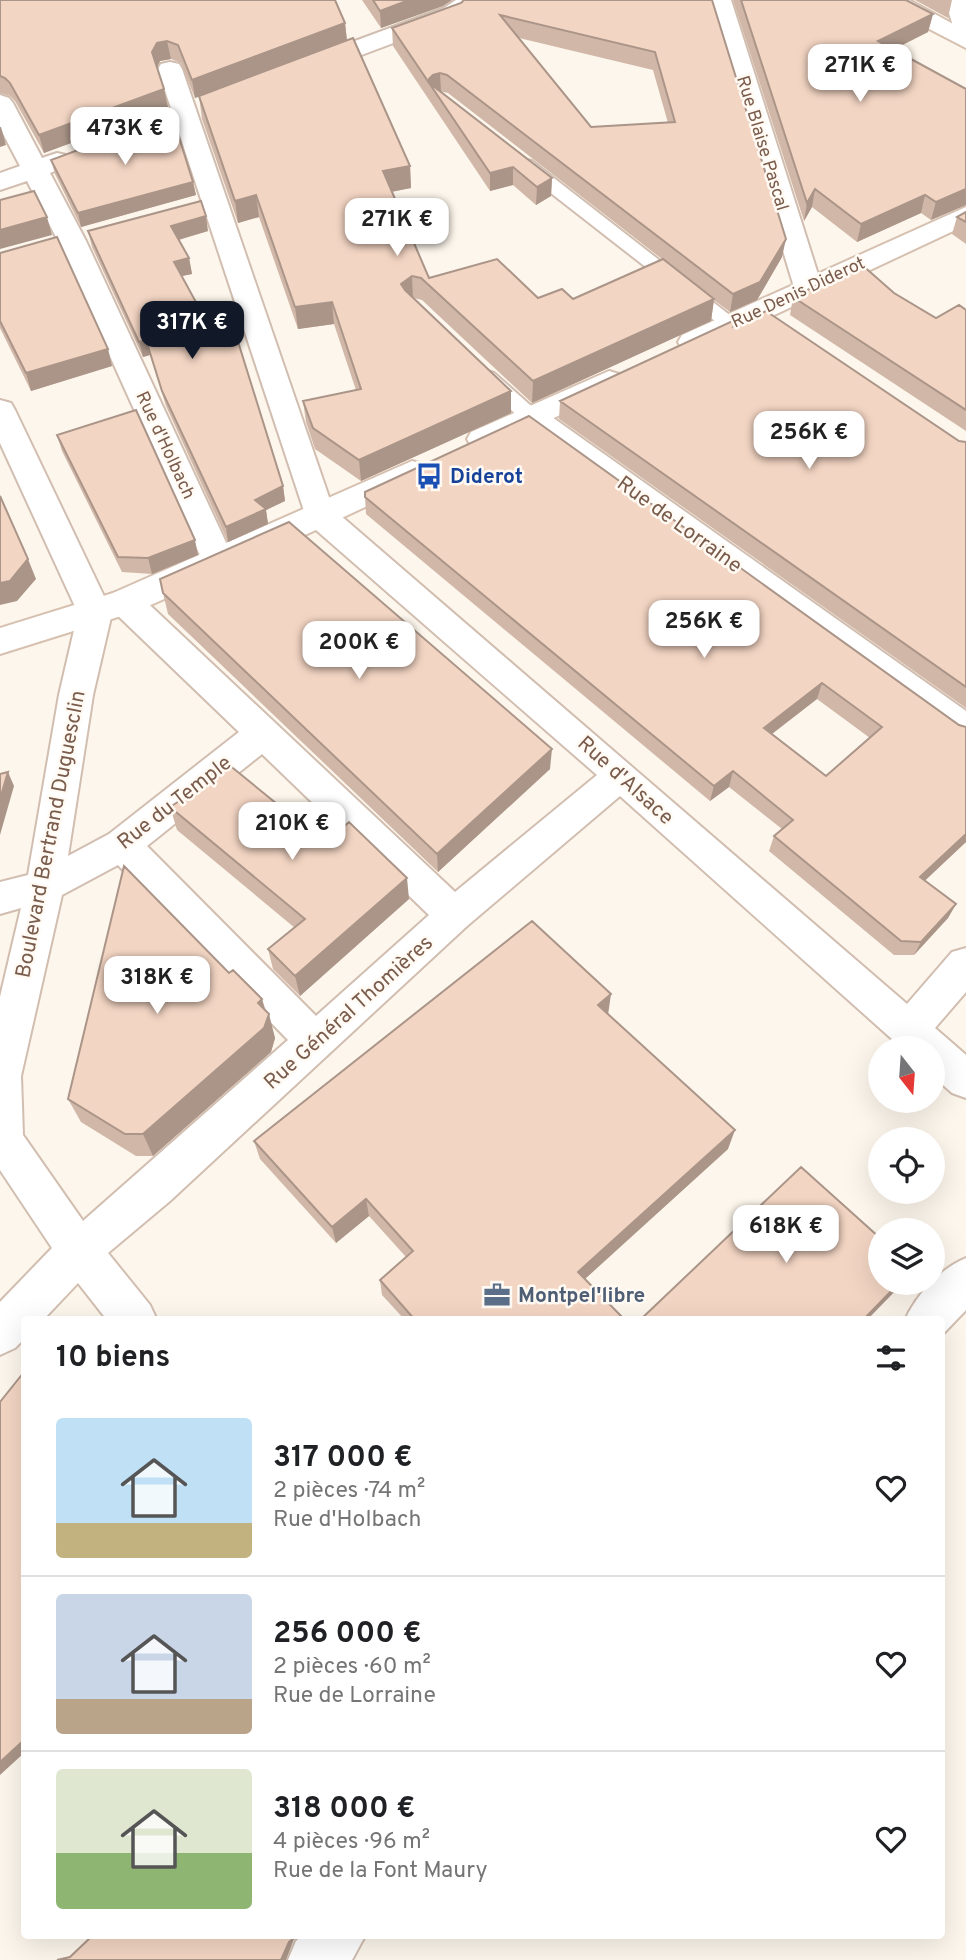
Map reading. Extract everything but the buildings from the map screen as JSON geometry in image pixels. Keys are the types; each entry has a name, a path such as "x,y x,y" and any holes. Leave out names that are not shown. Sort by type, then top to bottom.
{"street":[{"path":"287,75 452,13 473,0"},
{"name":"Rue Blaise Pascal","path":"719,0 808,286"},
{"path":"891,0 966,41"},
{"path":"957,0 966,34"},
{"path":"170,69 185,113 200,206 319,515"},
{"name":"Rue d'Holbach","path":"0,103 73,241 219,562"},
{"path":"0,182 85,150"},
{"name":"Rue Denis Diderot","path":"669,352 730,324 770,318 808,286 966,215"},
{"path":"0,641 110,607 219,562 633,369"},
{"path":"0,410 110,607 263,733 454,915"},
{"name":"Rue de Lorraine","path":"531,417 966,729"},
{"name":"Rue d'Alsace","path":"319,515 916,1036"},
{"name":"Boulevard Bertrand Duguesclin","path":"110,607 76,695 45,886 1,1076 3,1140 38,1195 132,1316"},
{"name":"Rue du Temple","path":"0,898 45,886 122,845 263,733"},
{"name":"Rue Général Thomières","path":"2,1333 79,1251 155,1187 454,915 620,776"},
{"path":"122,845 316,1042"},
{"path":"928,1036 966,964"},
{"name":"Rue d'Alsace","path":"945,1062 966,1080"},
{"path":"931,1316 966,1279"},
{"path":"315,1960 336,1939"}],"lane":[{"path":"515,156 730,324"},
{"path":"472,363 531,417"}],"place":[{"name":"Diderot","path":"429,476"},
{"name":"Montpel'libre","path":"497,1295"}]}
